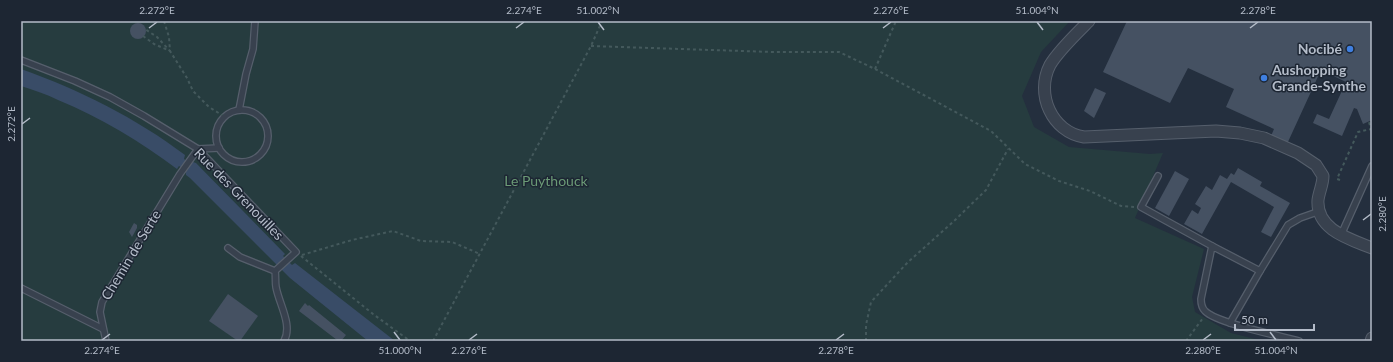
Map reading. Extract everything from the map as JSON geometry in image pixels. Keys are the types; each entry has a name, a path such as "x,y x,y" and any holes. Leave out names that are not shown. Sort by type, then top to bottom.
{"street":[{"path":"1089,21 1052,62 1045,78 1045,94 1050,111 1056,121 1064,129 1075,135 1084,137 1216,132 1240,133 1264,138 1298,153 1318,168 1323,176 1318,201 1325,224 1332,230 1372,248"}],"lane":[{"path":"240,110 246,74 253,49 255,21"},
{"name":"Rue des Grenouilles","path":"21,60 75,81 110,98 144,116 198,149 296,252 276,270"},
{"path":"240,110 252,112 260,116 265,123 269,136 266,148 257,158 240,162 228,158 220,148 217,140 217,132 219,124 225,117 232,112 240,110"},
{"path":"198,149 220,148"},
{"name":"Chemin de Serte","path":"106,341 100,312 102,302 190,158 198,149"},
{"path":"1341,234 1372,166"},
{"path":"1158,176 1141,207 1260,271"},
{"path":"1230,323 1288,226 1300,218 1320,211"},
{"path":"1212,246 1201,299 1202,307 1217,318 1230,323 1299,341"},
{"path":"228,248 240,257 276,270 276,286 287,326 287,335 284,341"},
{"path":"21,288 103,329"}],"path":[{"path":"164,21 169,37 170,51"},
{"path":"433,341 478,254 591,46 602,21"},
{"path":"875,69 896,21"},
{"path":"145,29 157,37 170,51 187,78 193,91 209,106 225,117"},
{"path":"143,36 154,44 170,51"},
{"path":"591,46 764,52 839,52 875,69 991,131 1025,164 1059,181 1090,191 1121,206 1141,207"},
{"path":"1340,180 1337,179 1358,132 1372,128 1369,122"},
{"path":"866,341 866,325 871,302 908,262 954,222 986,190 1008,149"},
{"path":"410,341 373,314 300,256 352,240 393,231 421,241 452,242 478,254"},
{"path":"1186,341 1207,312"}],"green space":[{"name":"Le Puythouck","path":"21,21 1070,21 1041,52 1022,96 1034,127 1069,147 1150,154 1163,153 1135,218 1204,249 1192,297 1195,312 1231,333 1263,341 21,341"}],"water":[{"path":"21,69 65,86 107,106 147,129 185,155 184,159 191,164 193,162 196,163 285,254 283,256 292,265 295,263 395,341 368,341 290,278 186,175 186,170 179,166 177,169 149,149 105,122 49,96 21,86"}],"building":[{"name":"Aushopping Grande-Synthe","path":"1127,21 1372,21 1372,120 1363,124 1357,109 1354,108 1342,136 1313,123 1317,114 1329,119 1346,82 1321,70 1287,144 1271,136 1274,129 1226,107 1234,89 1188,68 1170,103 1103,72"},
{"path":"138,23 144,25 146,31 144,37 138,39 132,37 130,31 132,25"},
{"path":"1095,88 1106,93 1094,118 1084,111"},
{"path":"1238,168 1262,182 1260,186 1290,203 1271,237 1261,232 1274,207 1231,182 1202,234 1184,224 1192,210 1198,214 1201,208 1195,204 1206,186 1212,190 1220,175 1227,179 1231,173 1234,175"},
{"path":"1175,171 1189,179 1169,216 1155,208"},
{"path":"134,223 137,225 137,228 132,237 129,232"},
{"path":"228,294 258,316 240,341 209,321"},
{"path":"305,303 346,335 341,341 336,341 337,340 299,311"}],"place":[{"name":"Nocibé","path":"1350,49"},
{"name":"Aushopping Grande-Synthe","path":"1264,78"}]}
